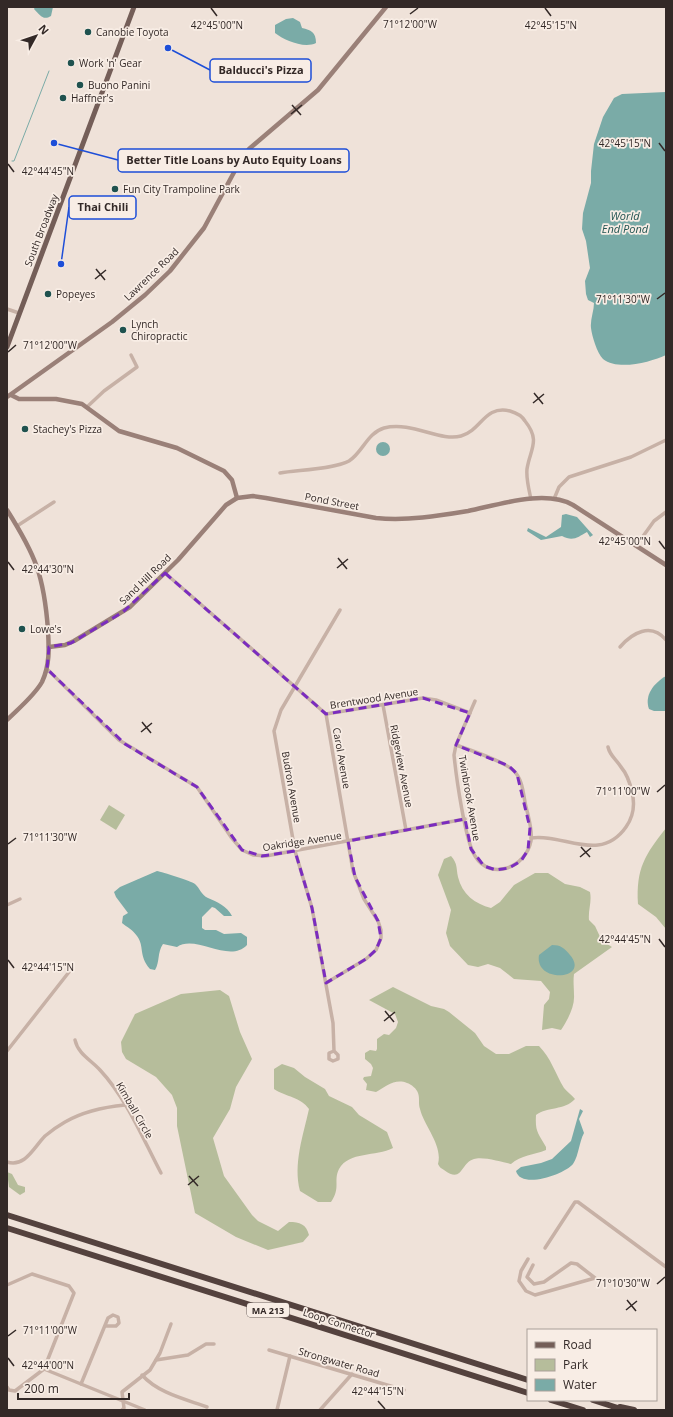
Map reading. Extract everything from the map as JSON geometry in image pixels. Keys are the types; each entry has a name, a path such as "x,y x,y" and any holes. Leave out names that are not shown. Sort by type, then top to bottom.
{"highway":[{"name":"Loop Connector","path":"7,1215 527,1380"},
{"name":"Loop Connector","path":"7,1228 527,1393"},
{"path":"554,1401 583,1410"},
{"path":"597,1401 634,1410"},
{"path":"604,1403 624,1410"}],"main road":[{"name":"South Broadway","path":"7,347 134,7"}],"street":[{"name":"Lawrence Road","path":"9,396 112,322 145,295 170,271 189,249 207,224 231,178 249,149 318,90 386,7"},
{"path":"7,309 19,313"},
{"path":"88,406 104,391 137,367 131,355"},
{"path":"9,396 19,399 74,401 88,406 119,431 135,437 177,448 224,470 232,480 237,498"},
{"path":"280,473 346,462 356,455 372,434 383,428 409,427 447,436 460,436 471,431 490,413 507,411 516,413 523,418 533,436 534,445 527,474 531,499"},
{"path":"554,499 559,487 570,477 631,457 666,440"},
{"name":"Pond Street","path":"237,498 253,496 394,520 445,514 531,499 554,499 573,505 666,565"},
{"name":"Sand Hill Road","path":"49,647 65,645 74,641 123,612 140,599 222,509 237,498"},
{"path":"17,526 54,502"},
{"path":"7,510 32,552 42,582 49,647 47,669 38,687 7,720"},
{"path":"636,546 654,520 666,512"},
{"path":"165,573 326,714"},
{"name":"Budron Avenue","path":"334,1051 334,1028 312,908 295,851 274,731 281,710 340,610"},
{"path":"620,647 630,637 645,630 654,631 666,640"},
{"name":"Oakridge Avenue","path":"47,669 119,740 197,787 233,841 242,850 253,855 262,856 295,851 465,819"},
{"name":"Brentwood Avenue","path":"326,714 427,698 470,713"},
{"name":"Twinbrook Avenue","path":"456,745 509,766 521,782 531,838 528,850 521,861 509,868 492,869 481,863 473,853 465,819 455,768 454,755 456,745 475,701"},
{"name":"Ridgeview Avenue","path":"383,705 406,830"},
{"name":"Carol Avenue","path":"326,714 355,877 364,899 378,921 381,930 381,938 376,950 366,959 326,983"},
{"path":"531,838 545,837 591,846 611,841 622,832 632,813 632,792 627,776 611,755 608,746"},
{"path":"7,905 20,899"},
{"path":"7,1051 69,972"},
{"name":"Kimball Circle","path":"75,1040 78,1049 106,1078 125,1105 162,1174"},
{"path":"7,1162 21,1162 51,1132 76,1117 94,1110 125,1105"},
{"path":"545,1248 574,1202 578,1202 666,1267"},
{"path":"528,1259 521,1271 519,1281 526,1291 535,1295 595,1278 577,1264 571,1263 544,1282 534,1284 527,1277 533,1265"},
{"path":"7,1285 32,1274 69,1286 74,1291 73,1298 44,1369 15,1392 9,1390 7,1387"},
{"path":"122,1410 122,1392 150,1370 156,1360 171,1324"},
{"path":"81,1384 105,1326"},
{"path":"156,1360 188,1354 206,1344 214,1344"},
{"name":"Strongwater Road","path":"269,1350 404,1390"},
{"path":"277,1410 290,1356"},
{"path":"44,1369 145,1410"},
{"path":"320,1410 352,1374"},
{"path":"142,1375 161,1389 207,1407"}],"highlighted area":[{"path":"165,573 326,714 423,698 470,713 456,745 509,766 517,774 530,828 528,850 521,861 509,868 496,870 484,866 471,849 465,819 348,841 355,877 378,921 381,938 376,950 366,959 326,983 312,908 295,851 262,856 242,850 197,787 125,744 47,669 49,647 71,643 123,612"}],"green space":[{"path":"109,805 125,815 116,830 100,820"},
{"path":"666,828 666,929 656,917 638,904 638,892 640,871 643,863 652,846"},
{"path":"451,856 456,864 460,883 466,893 480,904 491,908 500,902 514,885 535,873 548,873 565,884 580,887 590,892 591,899 589,920 595,926 602,941 612,947 574,974 574,1000 572,1009 561,1030 552,1028 542,1030 544,1005 549,999 550,992 541,981 514,979 500,968 488,964 478,967 468,965 450,946 446,933 451,910 438,875 444,859"},
{"path":"393,987 431,1006 444,1009 449,1012 475,1033 484,1046 496,1054 509,1054 526,1046 539,1046 550,1061 564,1088 575,1099 571,1103 546,1110 536,1115 537,1129 546,1150 523,1157 511,1164 487,1159 474,1159 469,1161 458,1174 450,1174 438,1164 439,1157 436,1143 422,1115 419,1107 419,1095 415,1088 403,1082 394,1082 376,1092 366,1090 367,1084 363,1079 364,1077 371,1076 373,1068 365,1059 365,1053 370,1050 376,1051 377,1039 384,1034 389,1035 396,1028 398,1022 395,1014 369,1000"},
{"path":"220,990 229,996 240,1032 252,1059 236,1087 230,1109 213,1138 224,1176 258,1221 278,1231 289,1222 302,1224 308,1231 309,1235 303,1242 268,1250 236,1237 195,1213 177,1126 177,1108 172,1095 156,1077 126,1059 122,1052 121,1042 135,1014 181,994"},
{"path":"282,1064 294,1068 305,1077 325,1089 329,1096 352,1107 359,1115 387,1132 393,1148 379,1153 349,1159 343,1163 337,1173 336,1192 331,1202 318,1202 300,1191 298,1181 298,1160 309,1109 302,1102 274,1089 274,1069"},
{"path":"7,1172 12,1174 18,1185 25,1187 25,1192 20,1195 9,1187"}],"water":[{"path":"35,7 53,7 51,16 46,18 42,17 34,9"},
{"path":"293,18 300,22 302,28 314,34 316,43 306,45 294,43 275,33 275,25 286,19"},
{"name":"World End Pond","path":"666,92 666,355 643,363 626,365 609,363 601,356 594,340 591,322 594,303 588,300 585,281 590,268 586,241 582,229 583,213 591,183 594,144 603,117 614,98 622,94"},
{"path":"380,442 386,442 390,446 390,452 386,456 380,456 376,452 376,446"},
{"path":"566,514 577,517 593,535 590,537 587,532 572,539 562,536 541,540 527,531 528,528 546,537 561,527 562,515"},
{"path":"666,676 666,711 654,711 649,709 648,699 651,690"},
{"path":"157,871 195,884 204,895 225,907 232,916 224,916 212,907 202,917 202,928 205,930 216,930 224,934 241,933 247,937 247,945 240,950 231,952 193,944 185,944 177,947 163,944 155,970 150,969 144,959 141,944 137,936 132,930 122,923 123,916 128,913 114,892 120,887"},
{"path":"552,945 562,947 570,955 574,963 573,970 568,974 552,974 545,971 540,964 539,955"},
{"path":"580,1109 583,1111 579,1119 584,1133 577,1157 573,1164 553,1176 534,1180 520,1177 516,1171 521,1167 552,1159 571,1141"}],"waterway":[{"path":"12,161 14,161 49,71"}],"place":[{"name":"Canobie Toyota","path":"88,32"},
{"name":"Balducci's Pizza","path":"168,48"},
{"name":"Work 'n' Gear","path":"71,63"},
{"name":"Buono Panini","path":"80,85"},
{"name":"Haffner's","path":"63,98"},
{"name":"Better Title Loans by Auto Equity Loans","path":"54,143"},
{"name":"Fun City Trampoline Park","path":"115,189"},
{"name":"Thai Chili","path":"61,264"},
{"name":"Popeyes","path":"48,294"},
{"name":"Lynch Chiropractic","path":"123,330"},
{"name":"Stachey's Pizza","path":"25,429"},
{"name":"Lowe's","path":"22,629"}]}
